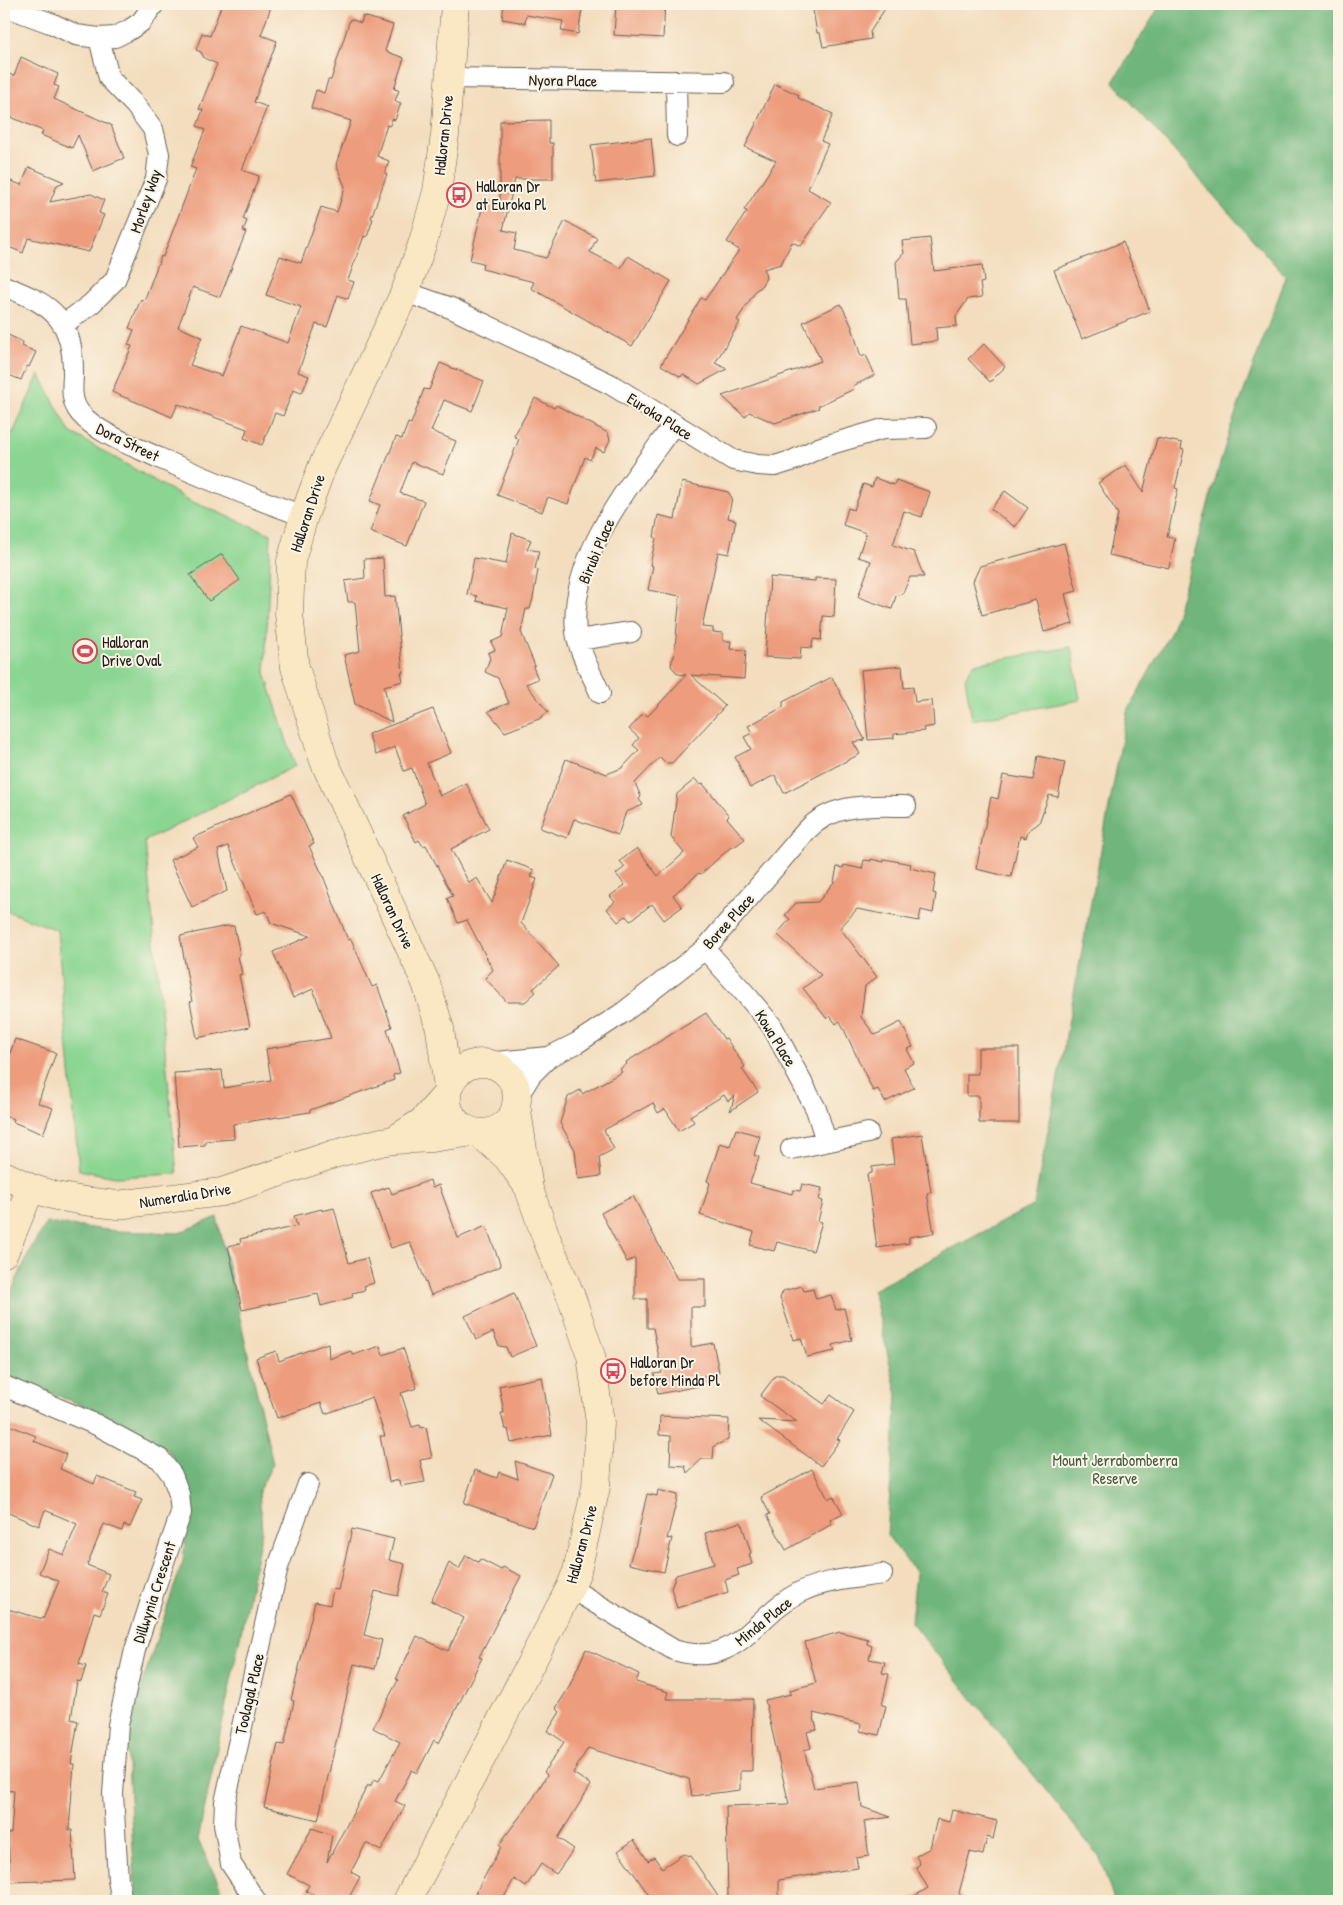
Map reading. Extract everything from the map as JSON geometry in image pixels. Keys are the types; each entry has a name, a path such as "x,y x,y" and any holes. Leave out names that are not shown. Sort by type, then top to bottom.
{"street":[{"path":"4,6 53,24 76,35 100,38 115,37 135,26 141,22 154,4"},
{"name":"Halloran Drive","path":"447,1092 437,1018 420,967 324,761 295,667 289,614 291,561 304,516 322,467 404,292 423,242 436,191 445,135 455,4"},
{"name":"Morley Way","path":"63,325 91,304 115,280 156,179 159,154 153,129 136,105 109,78 100,38"},
{"name":"Nyora Place","path":"449,78 724,82"},
{"path":"676,81 677,136"},
{"name":"Dora Street","path":"4,286 46,306 57,315 71,345 72,396 78,411 90,424 186,471 260,501 304,516"},
{"name":"Euroka Place","path":"404,292 451,308 610,384 733,460 775,466 794,460 821,447 883,429 926,428"},
{"name":"Birubi Place","path":"600,693 578,640 576,622 579,592 594,547 606,521 674,424"},
{"path":"578,640 631,632"},
{"name":"Boree Place","path":"482,1062 549,1057 568,1049 610,1022 705,949 818,820 831,813 850,807 906,806"},
{"name":"Kowa Place","path":"705,949 748,996 772,1026 816,1109 826,1140"},
{"name":"Halloran Drive","path":"437,1018 449,1032 482,1062"},
{"name":"Boree Place","path":"516,1102 531,1075 549,1057"},
{"path":"482,1062 496,1066 506,1072 515,1087 516,1102 512,1116 504,1125 492,1131 477,1133 464,1129 454,1119 448,1110 447,1092 454,1076 463,1068 482,1062"},
{"name":"Numeralia Drive","path":"394,1140 422,1122 447,1092"},
{"name":"Halloran Drive","path":"407,1901 570,1588 577,1571 596,1487 600,1423 591,1356 572,1299 546,1240 529,1189 516,1102"},
{"name":"Halloran Drive","path":"477,1133 507,1158 529,1189"},
{"name":"Numeralia Drive","path":"4,1175 31,1188 56,1196 84,1202 117,1205 222,1192 334,1154 394,1140 477,1133"},
{"path":"791,1148 868,1133"},
{"path":"4,1253 31,1188"},
{"name":"Dillwynia Crescent","path":"4,1386 97,1425 160,1459 172,1475 179,1494 181,1513 135,1650 118,1725 112,1794 118,1880 122,1901"},
{"name":"Toolagal Place","path":"256,1901 231,1864 224,1824 225,1802 278,1567 308,1484"},
{"name":"Minda Place","path":"570,1588 674,1650 685,1653 708,1654 720,1652 739,1642 782,1603 800,1592 817,1586 882,1574"}],"green space":[{"name":"Mount Jerrabomberra Reserve","path":"1161,4 1339,4 1339,1901 1114,1901 1100,1858 911,1622 916,1573 887,1535 897,1395 873,1290 1034,1205 1127,712 1172,630 1230,429 1286,277 1113,82"},
{"path":"39,374 70,432 188,500 271,534 265,673 295,766 145,841 177,1174 115,1177 79,1170 57,930 4,910 4,430 13,433"},
{"path":"1071,647 1080,700 972,720 965,678 974,664"},
{"path":"217,1217 273,1464 259,1490 262,1531 198,1840 227,1901 136,1901 126,1731 183,1561 190,1490 169,1451 107,1415 4,1375 4,1308 32,1246 47,1223 117,1231 179,1233"}],"building":[{"path":"222,4 272,4 261,35 277,41 254,102 267,107 242,170 259,176 243,219 247,221 243,231 246,232 220,297 193,287 178,327 202,337 190,365 222,376 241,326 288,343 301,307 266,295 280,256 301,263 321,207 337,212 345,187 336,164 351,121 311,108 316,90 324,93 328,80 331,80 350,19 361,23 363,16 393,25 385,51 404,58 394,89 399,90 395,101 401,103 395,120 392,119 390,126 387,125 377,156 389,161 385,173 387,174 371,218 373,219 367,237 364,236 348,280 354,282 348,299 338,295 327,327 316,324 298,372 309,376 302,393 293,390 283,416 275,413 262,445 244,438 247,429 178,404 172,417 112,392 132,346 128,345 134,330 129,328 141,299 144,301 161,256 163,257 196,169 190,167 205,130 197,126 203,110 199,109 217,64 204,58 201,52 196,50 202,33 210,36"},
{"path":"504,4 583,4 578,34 561,31 563,21 526,15 525,23 502,19"},
{"path":"616,4 665,4 663,38 614,35"},
{"path":"812,4 888,4 870,32 871,39 823,47 820,33 817,33"},
{"path":"21,57 58,74 54,85 59,87 54,99 111,125 124,158 93,171 78,135 72,148 41,135 43,131 4,114 4,72 14,76"},
{"path":"775,84 799,95 798,98 833,114 821,141 828,144 808,189 831,202 801,246 792,242 781,264 764,269 766,278 737,320 740,322 715,363 727,369 699,384 683,374 681,377 661,365 701,298 705,300 739,250 727,242 747,211 744,210 776,161 745,147"},
{"path":"549,120 549,143 553,143 553,179 515,179 503,230 517,233 514,250 546,258 565,221 597,238 590,252 621,268 628,256 671,281 632,346 531,288 534,282 482,269 483,263 470,260 484,200 500,204 500,121"},
{"path":"651,138 655,176 596,183 591,145"},
{"path":"29,167 64,182 57,185 50,202 91,194 104,200 99,213 104,215 89,252 28,238 23,253 4,245 4,178 21,185"},
{"path":"930,238 934,271 982,265 984,282 980,283 982,297 968,299 956,316 957,326 936,328 937,341 910,344 906,299 899,299 896,262 904,253 902,241"},
{"path":"1123,242 1150,311 1082,339 1054,270"},
{"path":"841,304 852,327 861,357 866,355 875,375 853,386 854,389 818,406 819,408 775,423 749,412 745,417 722,396 821,361 803,322"},
{"path":"4,333 23,342 22,346 36,352 21,380 9,375 4,388"},
{"path":"984,344 1005,367 990,382 968,359"},
{"path":"440,363 484,381 472,411 444,400 431,431 456,441 443,474 412,462 400,493 424,501 407,546 370,532 380,505 370,501 396,437 402,439 408,423 411,424 424,389 429,390"},
{"path":"535,398 554,408 556,405 608,433 610,440 604,452 596,448 590,460 585,457 568,504 548,497 542,512 497,495 519,439 514,436"},
{"path":"1157,438 1182,443 1181,449 1184,450 1175,488 1178,489 1167,537 1175,538 1169,568 1109,555 1118,514 1098,483 1126,465 1143,492"},
{"path":"875,478 894,485 896,480 930,492 922,517 904,511 893,545 914,552 924,577 910,577 903,593 896,596 892,609 858,597 871,561 858,557 866,533 843,525 848,508 854,510 863,484 872,487"},
{"path":"682,482 728,492 732,498 728,518 736,520 729,554 718,552 702,627 713,628 713,632 723,633 723,641 731,641 730,649 746,650 744,679 691,675 725,706 672,763 666,763 660,757 635,783 641,797 639,799 643,805 626,812 618,835 574,819 567,838 540,828 566,759 607,774 622,768 639,750 633,745 639,738 629,729 644,713 648,716 686,675 678,674 671,666 674,657 680,596 648,590 653,566 650,565 656,538 654,537 658,515 675,519"},
{"path":"1005,491 1028,508 1015,527 991,509"},
{"path":"512,533 531,540 527,549 539,551 535,569 538,570 533,598 530,609 526,609 521,632 535,666 533,667 538,679 526,684 548,712 539,719 505,732 488,711 509,703 498,678 485,672 490,658 488,653 495,650 491,642 502,637 508,608 476,601 477,596 467,594 474,558 506,564"},
{"path":"1064,543 1077,591 1065,594 1073,624 1044,632 1036,600 982,615 973,581 980,566"},
{"path":"222,554 240,580 209,601 190,575"},
{"path":"383,558 385,597 395,596 403,673 401,673 403,681 384,686 392,722 355,704 344,655 360,651 355,602 348,602 345,581 365,578 364,559"},
{"path":"770,577 815,581 815,578 836,579 834,617 823,616 821,640 813,639 812,648 801,647 800,659 765,657"},
{"path":"902,666 904,688 913,687 915,702 932,700 934,726 923,728 924,731 894,734 894,738 868,740 861,670"},
{"path":"832,677 865,740 853,742 860,754 784,793 775,775 750,788 735,757 751,749 744,737 752,733 748,726 783,707 783,702"},
{"path":"433,709 451,753 427,763 440,796 466,783 489,829 451,849 469,883 477,878 492,903 507,860 534,870 531,877 537,879 521,923 559,966 533,989 536,992 525,1002 507,1002 485,978 493,970 467,920 458,923 447,898 453,896 426,845 423,846 419,840 416,842 403,816 425,804 412,768 404,771 395,747 376,755 368,734"},
{"path":"1038,756 1065,762 1058,797 1049,795 1039,823 1028,831 1026,838 1020,836 1011,877 976,869 991,797 998,799 1003,775 1033,780"},
{"path":"695,779 700,785 703,784 714,797 729,816 727,818 745,839 731,847 701,874 699,873 673,895 682,907 664,920 652,904 630,921 626,916 618,922 607,909 615,902 610,896 625,885 616,874 625,867 620,861 637,848 658,876 684,853 671,837 677,794"},
{"path":"291,794 314,844 309,846 348,940 351,939 372,987 377,985 392,1027 387,1029 400,1073 393,1075 394,1080 310,1110 310,1112 233,1124 234,1139 205,1141 205,1145 179,1147 174,1073 222,1070 224,1088 271,1080 266,1049 331,1038 313,989 293,998 273,952 310,936 271,923 266,911 257,914 228,846 218,850 227,891 192,907 170,860 198,847 193,838"},
{"path":"871,859 884,862 884,859 911,864 910,868 936,874 933,893 936,894 933,913 921,910 919,921 857,909 840,928 877,977 865,986 861,1017 875,1035 901,1022 913,1047 907,1049 914,1063 904,1068 914,1088 885,1102 878,1089 873,1091 840,1021 836,1024 830,1016 827,1019 803,988 821,975 777,934 790,919 785,915 796,903 818,902 834,882 837,867 843,868 844,865 862,869 864,860 871,861"},
{"path":"234,926 242,974 239,975 250,1027 197,1038 180,936"},
{"path":"706,1013 724,1039 726,1038 745,1067 742,1069 758,1092 730,1111 735,1096 728,1101 724,1095 690,1116 694,1122 679,1131 665,1109 658,1113 653,1103 604,1130 614,1149 599,1157 601,1176 578,1179 575,1150 560,1123 568,1097 580,1090 582,1094 622,1072 620,1069 627,1064 626,1062"},
{"path":"15,1039 56,1053 38,1103 53,1108 43,1134 13,1122 14,1119 4,1116 4,1071"},
{"path":"978,1048 1019,1048 1019,1123 979,1123 979,1096 967,1096 967,1074 978,1074"},
{"path":"736,1129 760,1136 754,1155 759,1157 750,1183 792,1194 793,1190 800,1191 802,1184 822,1188 819,1200 823,1201 818,1221 822,1222 813,1251 777,1242 774,1251 750,1245 754,1232 700,1215 710,1183 707,1181 720,1143 730,1146"},
{"path":"922,1134 931,1192 927,1193 934,1233 909,1237 909,1243 877,1248 867,1174 872,1173 872,1167 894,1164 891,1139"},
{"path":"430,1180 432,1188 439,1185 458,1238 486,1226 501,1266 431,1295 410,1242 391,1248 371,1193 389,1187 392,1194"},
{"path":"633,1196 677,1279 705,1279 705,1307 691,1307 691,1347 713,1343 719,1372 703,1376 704,1385 658,1394 654,1374 662,1373 653,1328 647,1328 647,1299 635,1299 635,1258 627,1262 601,1213"},
{"path":"334,1208 349,1263 367,1258 374,1283 364,1286 365,1290 352,1293 353,1297 321,1306 318,1294 242,1310 228,1246 241,1243 240,1239 297,1226 294,1216"},
{"path":"802,1286 804,1291 813,1289 816,1299 831,1295 836,1310 844,1308 852,1340 833,1345 835,1351 807,1357 801,1338 794,1340 780,1298 783,1291"},
{"path":"514,1293 536,1346 510,1357 506,1347 499,1346 493,1332 476,1340 465,1316"},
{"path":"328,1343 329,1359 351,1351 353,1355 380,1346 383,1355 403,1348 417,1388 401,1393 412,1427 420,1425 421,1428 426,1427 432,1458 420,1460 425,1482 400,1486 399,1480 389,1482 380,1436 385,1436 372,1397 325,1414 321,1403 277,1418 256,1358 276,1351 279,1361"},
{"path":"776,1375 783,1375 824,1404 831,1395 854,1412 837,1439 840,1440 821,1466 758,1420 797,1422 760,1396"},
{"path":"542,1377 552,1435 511,1443 508,1429 505,1429 501,1413 504,1413 499,1386"},
{"path":"660,1416 729,1419 728,1440 714,1446 713,1459 702,1459 687,1473 685,1466 670,1465 671,1436 659,1435"},
{"path":"4,1423 36,1436 34,1441 66,1454 60,1469 94,1484 97,1476 136,1492 134,1497 142,1500 130,1527 124,1525 122,1531 104,1524 87,1565 109,1574 102,1592 108,1594 100,1614 94,1612 79,1664 86,1666 81,1682 77,1681 71,1719 78,1721 71,1764 74,1764 69,1830 72,1830 75,1880 10,1882 8,1833 11,1833 14,1791 4,1790 4,1608 43,1619 59,1581 39,1573 49,1549 64,1555 77,1524 45,1510 39,1526 4,1511"},
{"path":"515,1461 552,1474 533,1527 464,1503 475,1470 497,1478 499,1472 518,1479"},
{"path":"812,1469 828,1499 833,1496 843,1513 830,1520 832,1524 786,1550 767,1515 770,1514 761,1497"},
{"path":"658,1490 678,1495 667,1539 672,1538 664,1572 629,1564 635,1547 647,1494 657,1496"},
{"path":"741,1522 751,1553 749,1554 752,1564 737,1569 739,1575 725,1580 728,1592 677,1608 671,1588 676,1575 714,1564 705,1533"},
{"path":"352,1529 394,1539 389,1560 405,1564 398,1596 375,1591 364,1635 382,1640 375,1669 354,1664 318,1820 264,1807 278,1744 284,1745 294,1701 291,1700 315,1602 330,1605 333,1589 338,1590"},
{"path":"466,1555 478,1562 480,1559 501,1570 503,1567 521,1576 479,1657 482,1658 439,1743 434,1740 417,1773 412,1770 395,1801 405,1806 381,1851 366,1843 351,1872 360,1877 347,1901 309,1901 313,1894 306,1891 309,1885 287,1874 312,1828 332,1835 327,1862 368,1785 370,1787 374,1779 379,1781 400,1742 373,1728 398,1680 396,1679 417,1636 448,1651 464,1618 431,1601 449,1563 459,1569"},
{"path":"840,1632 868,1639 867,1644 872,1646 869,1659 885,1662 882,1673 889,1674 882,1705 886,1706 879,1735 860,1731 861,1724 813,1713 817,1730 807,1732 811,1748 804,1750 814,1788 859,1782 862,1807 891,1817 864,1821 869,1856 856,1858 858,1868 779,1880 779,1897 728,1898 726,1806 789,1804 765,1700 791,1694 790,1690 816,1683 805,1642"},
{"path":"586,1649 639,1674 636,1682 668,1692 666,1699 753,1699 752,1771 740,1771 740,1790 692,1796 689,1779 588,1748 573,1773 591,1785 558,1838 574,1849 556,1874 541,1864 526,1887 514,1879 502,1901 471,1901 501,1847 499,1845 534,1797 547,1775 544,1772 564,1742 548,1731 560,1712 556,1708 568,1689"},
{"path":"952,1810 997,1821 993,1839 987,1837 983,1855 970,1852 959,1893 964,1901 906,1901 928,1888 916,1867 920,1864 916,1856 930,1848 937,1819 949,1822"},
{"path":"634,1840 648,1861 654,1857 662,1868 683,1854 691,1856 719,1898 707,1899 709,1901 653,1901 618,1851"}],"place":[{"name":"Halloran Dr at Euroka Pl","path":"459,195"},
{"name":"Halloran Drive Oval","path":"85,651"},
{"name":"Halloran Dr before Minda Pl","path":"613,1371"}]}
